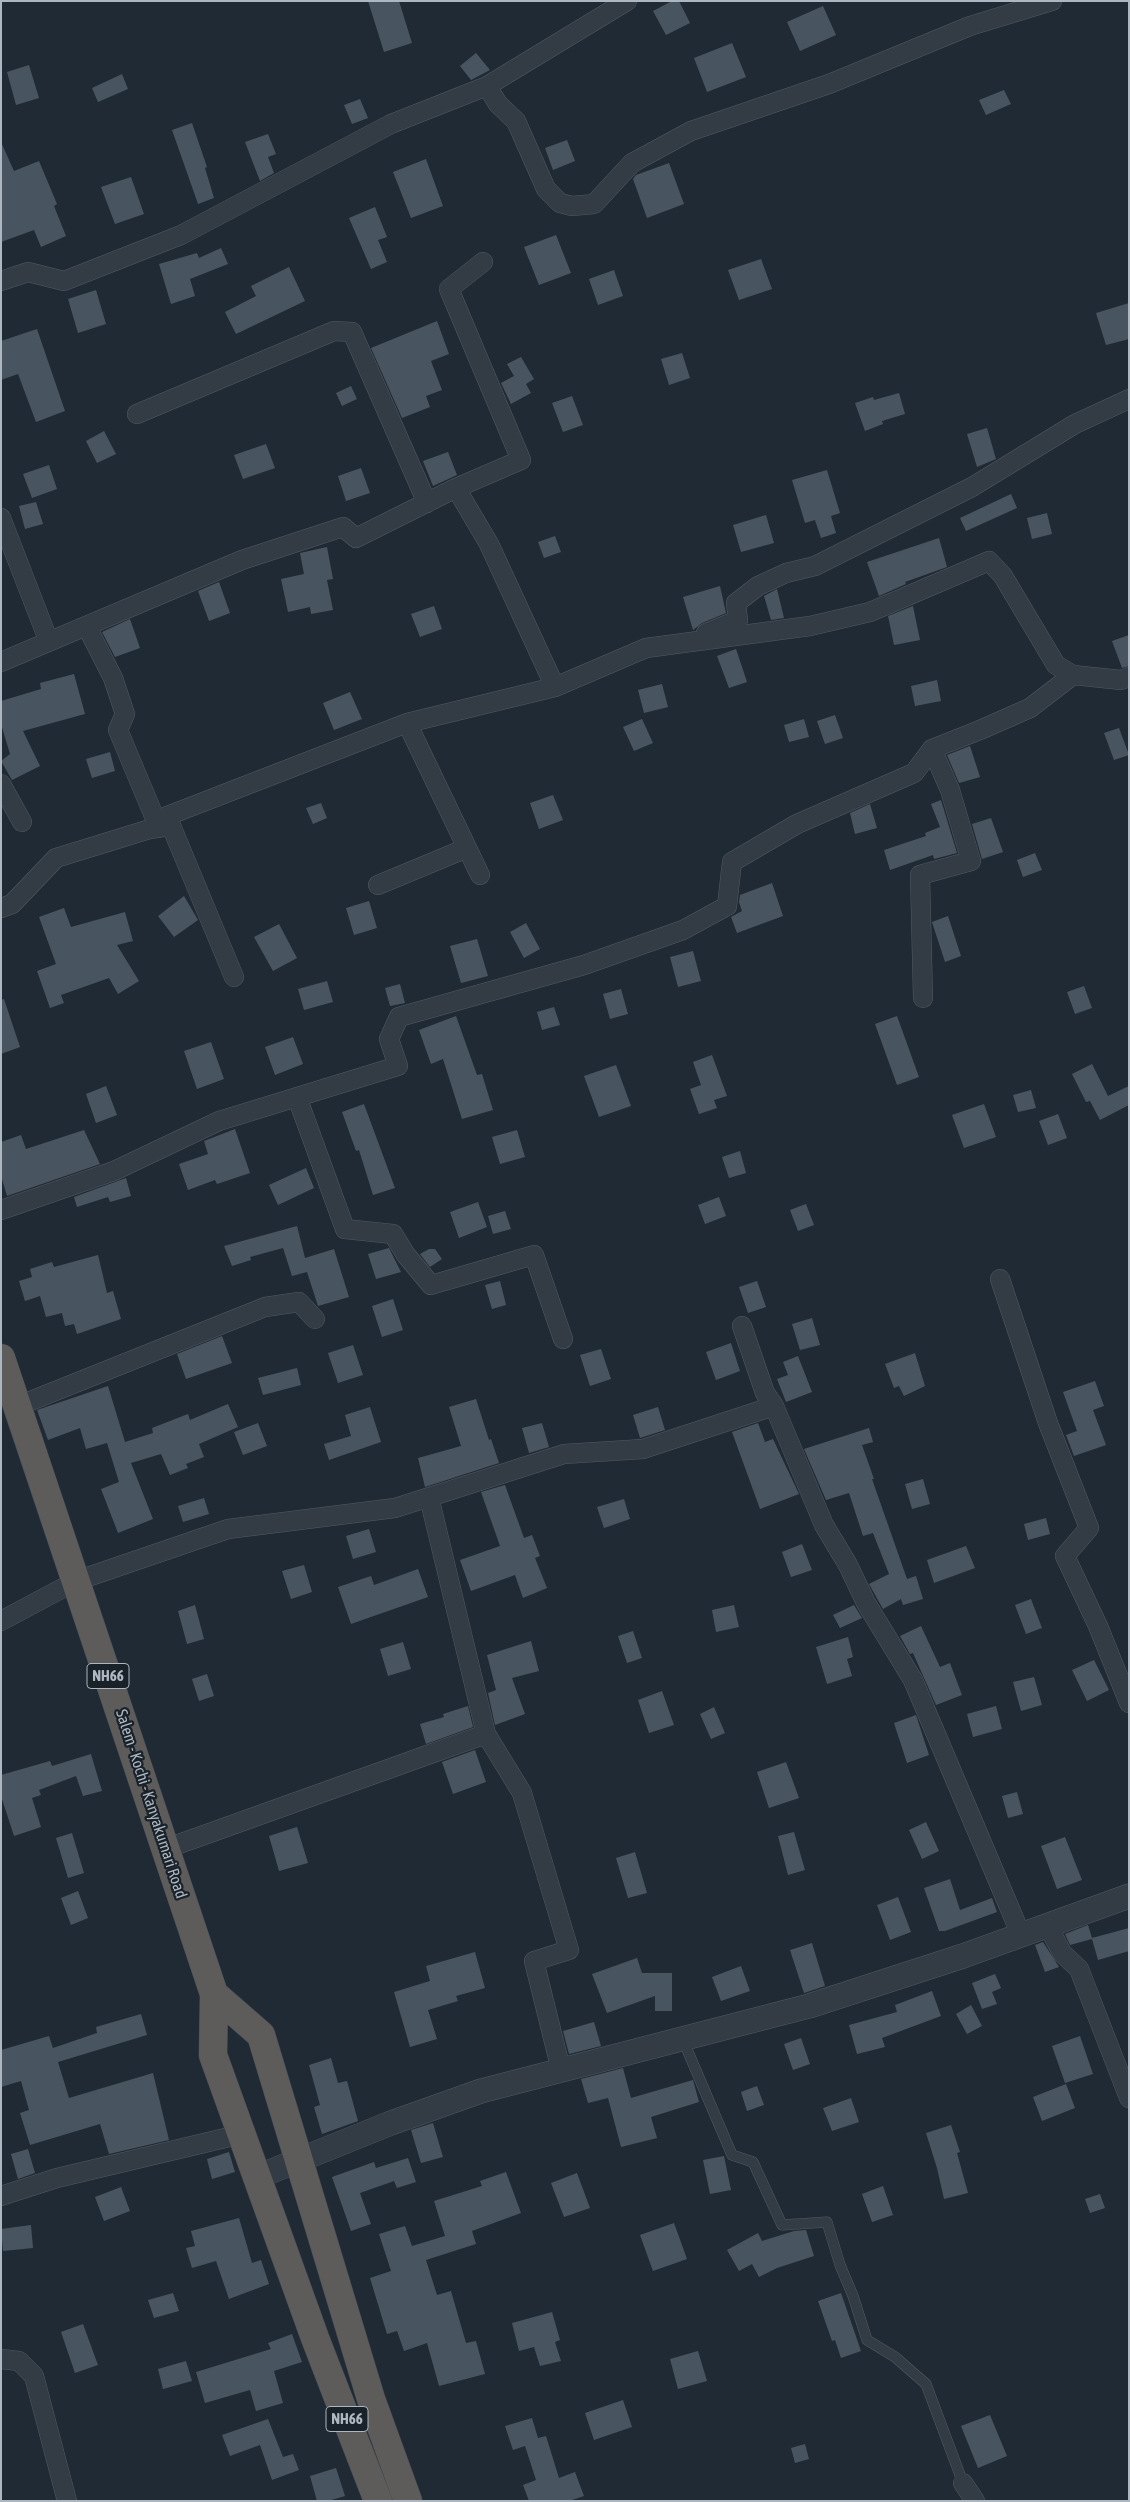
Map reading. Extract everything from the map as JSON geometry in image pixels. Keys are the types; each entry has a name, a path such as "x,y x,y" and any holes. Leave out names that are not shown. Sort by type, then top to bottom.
{"highway":[{"name":"Salem - Kochi - Kanyakumari Road","path":"1,1358 214,1994"},
{"path":"214,1994 213,2055 257,2177"},
{"path":"214,1994 261,2035 372,2399 408,2501"},
{"name":"NH66","path":"257,2177 315,2338 378,2501"}],"street":[{"path":"1,281 28,272 64,281 181,235 391,124 487,86 627,1"},
{"path":"487,86 498,104 516,121 546,190 560,203 572,206 594,204 632,163 691,131 829,84 970,26 1052,1"},
{"path":"1,662 242,560 343,527 356,538 456,488 521,460 449,289 483,262"},
{"path":"137,414 334,331 352,332 427,503"},
{"path":"681,643 738,620 736,603 758,586 786,573 815,566 972,487 1075,424 1129,399"},
{"path":"456,488 489,544 555,687"},
{"path":"1,518 50,642"},
{"path":"165,826 167,816 407,723 555,687 646,648 810,626 870,612 989,561 1003,576 1056,665 1073,675 1121,680 1129,677"},
{"path":"87,627 113,678 125,714 118,730 165,826 234,976"},
{"path":"1,1210 114,1170 219,1121 398,1066 389,1039 399,1017 584,965 683,930 727,906 732,862 797,824 914,773 932,749 1030,708 1073,675"},
{"path":"407,723 480,875"},
{"path":"923,998 920,875 971,861 950,790 932,749"},
{"path":"1,784 22,822"},
{"path":"1,908 12,904 56,858 165,826"},
{"path":"378,885 467,848"},
{"path":"298,1097 346,1230 393,1234 406,1255 431,1285 534,1254 563,1339"},
{"path":"1000,1280 1048,1423 1088,1528 1065,1556 1098,1626 1129,1703"},
{"path":"18,1406 265,1307 299,1302 315,1319"},
{"path":"742,1326 765,1393 774,1406 824,1525 848,1564 866,1604 913,1680 1021,1935"},
{"path":"1,1621 76,1581 228,1529 394,1508 564,1454 644,1449 774,1406"},
{"path":"429,1497 486,1734 522,1793 569,1950 534,1961 561,2070"},
{"path":"166,1849 486,1734"},
{"path":"257,2177 299,2162 391,2123 454,2100 561,2070 809,2006 1048,1926 1129,1896"},
{"path":"1048,1926 1062,1953 1078,1969 1129,2098"},
{"path":"1,2196 57,2178 242,2134"},
{"path":"1,2358 19,2361 34,2376 67,2501"},
{"path":"963,2483 975,2501"}],"lane":[{"path":"683,2040 732,2155 754,2162 782,2224 827,2222 867,2340 895,2357 926,2384 963,2483"}],"building":[{"path":"368,1 399,1 412,43 384,52"},
{"path":"672,1 679,1 690,23 666,35 653,11"},
{"path":"823,6 836,35 800,51 787,22"},
{"path":"732,43 746,77 707,92 694,58"},
{"path":"476,53 490,70 471,80 460,66"},
{"path":"29,65 39,98 16,105 7,72"},
{"path":"122,74 128,89 98,102 92,88"},
{"path":"1004,90 1011,104 986,115 979,100"},
{"path":"360,99 368,118 352,124 344,105"},
{"path":"192,123 207,167 205,168 214,198 198,204 172,130"},
{"path":"268,134 276,154 268,157 274,173 260,181 245,142"},
{"path":"567,140 575,161 553,170 545,148"},
{"path":"1,142 14,171 39,161 57,204 54,206 66,236 41,247 34,230 1,242"},
{"path":"426,159 443,206 411,218 393,172"},
{"path":"669,163 684,204 647,218 633,179 636,175"},
{"path":"131,177 144,214 115,224 101,187"},
{"path":"375,207 387,237 378,240 387,262 371,269 349,218"},
{"path":"556,235 571,273 539,285 524,247"},
{"path":"221,248 228,264 190,279 195,296 171,304 159,264 197,253 199,258"},
{"path":"761,259 772,289 739,300 728,270"},
{"path":"289,267 305,301 236,334 225,312 256,296 251,286"},
{"path":"614,270 623,296 598,305 589,279"},
{"path":"96,290 106,324 78,333 68,299"},
{"path":"1129,303 1129,339 1106,345 1096,313"},
{"path":"437,321 449,354 431,361 442,390 426,396 430,407 402,418 371,348"},
{"path":"37,329 65,411 36,422 18,374 1,380 1,341"},
{"path":"682,353 690,378 669,385 661,359"},
{"path":"521,357 534,379 526,384 531,393 511,404 501,383 514,376 507,364"},
{"path":"351,386 357,399 342,406 336,393"},
{"path":"899,393 905,414 882,421 883,424 865,431 855,403 873,397 874,400"},
{"path":"572,396 583,425 563,432 552,403"},
{"path":"987,428 996,459 977,467 967,434"},
{"path":"104,431 116,454 97,463 86,441"},
{"path":"266,444 275,468 243,479 234,455"},
{"path":"448,452 457,475 433,486 423,461"},
{"path":"49,465 57,489 32,498 23,474"},
{"path":"361,468 370,493 346,501 338,476"},
{"path":"827,470 840,513 831,516 836,533 821,538 815,520 805,523 792,480"},
{"path":"1011,494 1017,508 966,531 960,518"},
{"path":"36,502 43,524 25,529 19,506"},
{"path":"1047,513 1052,534 1032,539 1027,518"},
{"path":"766,515 774,543 741,552 733,525"},
{"path":"555,536 561,552 544,558 538,542"},
{"path":"939,538 947,567 905,582 906,584 879,596 867,562"},
{"path":"327,547 333,579 327,580 333,610 311,614 310,607 288,612 281,579 304,574 300,553"},
{"path":"219,582 230,613 209,621 198,591"},
{"path":"720,586 726,613 702,623 693,630 683,597"},
{"path":"777,589 784,618 771,620 764,596"},
{"path":"434,606 442,629 420,637 411,614"},
{"path":"913,606 920,640 894,645 888,616"},
{"path":"130,619 140,648 115,657 102,632"},
{"path":"1129,635 1129,666 1122,668 1112,641"},
{"path":"736,649 747,682 729,688 717,656"},
{"path":"74,674 85,714 23,731 40,766 12,780 1,761 10,754 1,724 1,701 41,689 40,683"},
{"path":"937,680 941,701 915,706 911,686"},
{"path":"662,684 668,707 644,713 638,690"},
{"path":"350,692 362,719 334,730 323,703"},
{"path":"835,715 843,738 825,744 817,721"},
{"path":"642,719 653,743 634,751 623,727"},
{"path":"804,719 809,737 789,742 784,725"},
{"path":"1119,728 1129,755 1114,760 1104,733"},
{"path":"970,746 980,777 959,783 947,755"},
{"path":"110,752 115,771 92,778 86,759"},
{"path":"553,795 563,820 539,829 530,803"},
{"path":"941,800 957,853 934,859 933,855 890,870 884,850 926,836 925,833 940,827 931,804"},
{"path":"321,803 327,818 313,824 306,808"},
{"path":"870,804 877,828 855,834 850,813"},
{"path":"991,818 1003,852 982,859 972,824"},
{"path":"1035,853 1042,870 1023,877 1017,860"},
{"path":"772,883 783,916 737,933 731,917 742,911 739,902 740,895"},
{"path":"184,896 198,920 174,937 158,916"},
{"path":"369,901 377,928 354,935 346,908"},
{"path":"64,908 71,927 125,912 133,941 117,945 139,981 118,994 109,978 61,995 64,1003 50,1008 37,971 56,964 39,917"},
{"path":"948,916 961,956 945,962 932,922"},
{"path":"526,923 540,949 524,958 510,932"},
{"path":"279,924 297,958 273,971 254,937"},
{"path":"477,939 488,976 461,983 450,946"},
{"path":"693,951 701,981 678,987 670,957"},
{"path":"327,981 333,1002 304,1010 298,989"},
{"path":"400,984 405,1003 390,1006 385,988"},
{"path":"1084,986 1092,1008 1075,1014 1067,992"},
{"path":"621,989 628,1014 610,1019 603,994"},
{"path":"4,999 20,1047 1,1054 1,1000"},
{"path":"554,1007 560,1025 542,1030 537,1012"},
{"path":"456,1016 477,1075 482,1074 493,1110 462,1119 443,1059 431,1064 419,1030"},
{"path":"897,1016 919,1077 897,1085 875,1024"},
{"path":"293,1037 303,1064 275,1075 265,1047"},
{"path":"211,1042 224,1079 197,1089 184,1051"},
{"path":"712,1055 727,1096 714,1100 717,1108 699,1114 690,1089 701,1085 693,1062"},
{"path":"1092,1064 1108,1096 1129,1086 1129,1105 1100,1120 1090,1101 1086,1102 1072,1074"},
{"path":"616,1065 631,1106 599,1117 584,1076"},
{"path":"106,1086 117,1115 96,1123 86,1094"},
{"path":"1031,1090 1036,1108 1018,1112 1013,1095"},
{"path":"364,1104 395,1188 373,1195 359,1150 356,1151 342,1112"},
{"path":"984,1104 996,1137 964,1148 952,1115"},
{"path":"1058,1114 1067,1138 1048,1145 1039,1121"},
{"path":"235,1129 250,1173 217,1184 215,1180 188,1190 179,1164 208,1154 204,1141"},
{"path":"84,1130 100,1164 7,1196 1,1176 1,1142 21,1135 26,1149"},
{"path":"517,1130 525,1157 500,1164 492,1137"},
{"path":"740,1151 746,1173 729,1178 722,1157"},
{"path":"306,1168 314,1188 278,1205 269,1185"},
{"path":"126,1178 131,1196 110,1202 108,1197 77,1207 74,1197"},
{"path":"719,1197 726,1216 705,1224 698,1205"},
{"path":"478,1202 487,1227 459,1238 450,1212"},
{"path":"806,1204 814,1225 798,1231 790,1210"},
{"path":"505,1211 511,1229 493,1234 488,1216"},
{"path":"297,1226 305,1258 334,1249 349,1297 318,1306 307,1272 292,1276 283,1248 250,1257 251,1260 232,1266 224,1246"},
{"path":"389,1248 401,1272 376,1279 368,1254"},
{"path":"429,1249 435,1249 442,1259 430,1267 420,1254"},
{"path":"98,1255 107,1293 113,1291 121,1319 77,1334 74,1324 65,1326 62,1313 46,1317 40,1296 25,1301 19,1281 32,1277 30,1269 52,1262 54,1267"},
{"path":"500,1281 506,1305 492,1309 485,1285"},
{"path":"757,1281 766,1307 748,1313 739,1287"},
{"path":"393,1299 403,1330 382,1337 372,1306"},
{"path":"812,1318 820,1345 800,1350 792,1324"},
{"path":"222,1336 232,1363 186,1379 177,1354"},
{"path":"731,1343 740,1371 716,1380 706,1352"},
{"path":"353,1345 363,1375 338,1383 328,1353"},
{"path":"601,1349 611,1379 590,1386 580,1355"},
{"path":"915,1353 925,1386 904,1396 899,1386 894,1388 885,1364"},
{"path":"798,1356 812,1392 786,1402 777,1379 788,1375 783,1362"},
{"path":"297,1368 301,1385 263,1395 258,1378"},
{"path":"1095,1381 1104,1406 1093,1410 1106,1445 1074,1456 1066,1435 1077,1431 1063,1392"},
{"path":"108,1386 125,1442 153,1433 152,1428 188,1414 190,1420 228,1404 238,1427 199,1444 204,1457 186,1464 188,1468 170,1475 161,1454 131,1463 153,1519 118,1533 101,1489 119,1482 107,1443 86,1449 80,1428 48,1440 37,1410"},
{"path":"476,1399 489,1440 491,1439 499,1463 425,1487 418,1458 461,1446 449,1407"},
{"path":"370,1407 381,1442 329,1460 324,1444 351,1436 345,1415"},
{"path":"658,1407 665,1430 640,1438 633,1415"},
{"path":"258,1423 267,1446 243,1455 234,1432"},
{"path":"542,1423 549,1447 529,1453 522,1428"},
{"path":"758,1423 765,1442 773,1439 799,1494 760,1509 732,1432"},
{"path":"869,1428 873,1442 862,1445 874,1479 872,1479 907,1579 916,1576 923,1599 903,1605 901,1599 883,1609 869,1584 889,1574 873,1533 863,1536 849,1493 826,1500 804,1449"},
{"path":"923,1479 930,1504 912,1509 905,1484"},
{"path":"505,1485 524,1538 532,1535 540,1556 535,1558 547,1588 523,1598 515,1575 471,1591 460,1560 500,1546 481,1492"},
{"path":"204,1498 209,1514 183,1522 178,1506"},
{"path":"624,1499 630,1519 604,1528 597,1507"},
{"path":"1046,1518 1050,1534 1028,1540 1024,1524"},
{"path":"369,1529 376,1552 353,1559 346,1536"},
{"path":"802,1544 812,1570 791,1577 782,1552"},
{"path":"966,1546 975,1568 934,1583 927,1560"},
{"path":"304,1565 312,1592 291,1599 282,1571"},
{"path":"418,1569 428,1597 351,1624 338,1587 371,1576 374,1585"},
{"path":"1031,1599 1042,1628 1026,1634 1015,1605"},
{"path":"195,1605 204,1639 187,1644 178,1611"},
{"path":"734,1605 739,1627 716,1632 712,1610"},
{"path":"854,1605 862,1618 840,1628 833,1615"},
{"path":"921,1626 940,1667 950,1663 962,1695 936,1705 913,1653 910,1654 900,1636"},
{"path":"633,1631 642,1658 627,1663 618,1636"},
{"path":"848,1637 853,1657 847,1659 852,1676 827,1684 816,1647"},
{"path":"531,1641 539,1671 512,1678 525,1714 495,1725 488,1693 496,1690 487,1655"},
{"path":"403,1642 411,1669 388,1676 380,1649"},
{"path":"1094,1660 1109,1690 1087,1701 1072,1670"},
{"path":"207,1674 214,1696 199,1701 192,1679"},
{"path":"1034,1677 1042,1705 1021,1711 1013,1682"},
{"path":"662,1691 674,1725 649,1733 638,1700"},
{"path":"468,1706 473,1727 426,1744 420,1724 444,1717 443,1714"},
{"path":"996,1706 1002,1729 973,1737 967,1714"},
{"path":"714,1707 725,1733 711,1739 700,1714"},
{"path":"916,1715 929,1755 907,1763 894,1723"},
{"path":"475,1750 486,1782 453,1794 442,1762"},
{"path":"91,1754 102,1791 83,1796 76,1776 39,1790 41,1795 32,1798 41,1827 14,1836 1,1796 1,1775 50,1761 52,1766"},
{"path":"786,1762 799,1798 769,1808 757,1772"},
{"path":"1017,1792 1023,1814 1008,1818 1002,1796"},
{"path":"926,1822 939,1851 922,1859 909,1830"},
{"path":"297,1827 308,1863 279,1871 269,1836"},
{"path":"794,1832 805,1870 788,1875 778,1836"},
{"path":"72,1833 84,1873 68,1878 56,1838"},
{"path":"1065,1837 1082,1880 1057,1889 1041,1846"},
{"path":"635,1852 647,1893 628,1898 616,1858"},
{"path":"950,1879 960,1910 992,1898 997,1912 945,1931 939,1931 924,1888"},
{"path":"78,1891 88,1918 71,1925 61,1898"},
{"path":"898,1897 911,1932 890,1940 877,1905"},
{"path":"1088,1925 1092,1938 1129,1928 1129,1951 1098,1960 1092,1939 1070,1945 1065,1934"},
{"path":"1043,1942 1059,1967 1045,1972 1035,1945"},
{"path":"812,1943 825,1986 804,1993 790,1950"},
{"path":"475,1952 485,1988 456,1996 458,2001 428,2010 437,2039 410,2047 394,1992 430,1981 426,1966"},
{"path":"637,1958 642,1973 672,1973 672,2011 655,2011 655,1996 607,2013 592,1974"},
{"path":"741,1966 750,1991 721,2001 712,1977"},
{"path":"995,1974 1001,1988 992,1992 997,2004 982,2009 972,1983"},
{"path":"932,1991 941,2016 882,2038 885,2047 857,2054 849,2025 897,2012 895,2005"},
{"path":"971,2005 982,2026 967,2034 956,2014"},
{"path":"141,2014 147,2035 58,2062 69,2098 153,2073 169,2140 109,2154 100,2124 30,2145 20,2113 29,2110 21,2081 1,2087 1,2050 49,2036 53,2048 97,2033 96,2027"},
{"path":"594,2022 601,2046 569,2054 563,2031"},
{"path":"1080,2036 1093,2074 1065,2083 1052,2046"},
{"path":"801,2038 810,2064 793,2070 784,2044"},
{"path":"331,2058 338,2083 347,2081 358,2121 322,2134 314,2107 320,2105 309,2065"},
{"path":"623,2068 631,2098 693,2080 699,2102 651,2117 657,2138 621,2147 608,2098 588,2103 581,2079"},
{"path":"1066,2084 1075,2108 1042,2121 1033,2097"},
{"path":"757,2086 764,2105 747,2111 741,2092"},
{"path":"851,2098 859,2122 832,2131 823,2108"},
{"path":"433,2123 443,2157 421,2163 411,2130"},
{"path":"951,2125 960,2152 957,2153 968,2193 944,2199 926,2133"},
{"path":"28,2149 35,2173 18,2179 11,2154"},
{"path":"229,2152 235,2172 212,2179 207,2159"},
{"path":"724,2156 731,2190 710,2194 703,2160"},
{"path":"408,2158 416,2182 397,2188 394,2181 360,2193 371,2224 351,2231 332,2177 374,2162 376,2168"},
{"path":"506,2172 521,2213 472,2231 476,2244 426,2260 437,2295 451,2291 466,2343 476,2341 485,2374 439,2386 427,2343 404,2351 397,2331 387,2334 370,2278 391,2271 379,2234 405,2226 412,2246 445,2236 434,2201 482,2186 480,2181"},
{"path":"577,2173 590,2208 564,2217 551,2183"},
{"path":"883,2186 893,2215 872,2222 862,2194"},
{"path":"121,2187 130,2211 104,2221 95,2197"},
{"path":"1100,2194 1105,2208 1090,2213 1085,2199"},
{"path":"239,2218 252,2263 261,2260 269,2284 229,2299 216,2261 192,2268 186,2248 195,2246 191,2231"},
{"path":"674,2223 687,2259 653,2271 640,2235"},
{"path":"31,2225 33,2248 3,2251 1,2229"},
{"path":"806,2230 814,2256 777,2268 759,2277 752,2264 739,2271 727,2250 758,2233 762,2241 794,2231"},
{"path":"173,2293 179,2311 154,2318 148,2300"},
{"path":"841,2293 861,2351 841,2358 835,2340 832,2341 818,2301"},
{"path":"552,2312 560,2340 555,2342 561,2361 540,2366 534,2347 519,2351 512,2323"},
{"path":"83,2324 98,2365 75,2373 61,2332"},
{"path":"292,2334 302,2362 274,2371 283,2403 256,2411 250,2390 205,2403 196,2372 271,2349 268,2343"},
{"path":"698,2351 707,2381 678,2389 670,2359"},
{"path":"186,2361 192,2381 163,2389 158,2369"},
{"path":"623,2400 632,2427 594,2440 585,2413"},
{"path":"990,2415 1007,2456 978,2468 961,2426"},
{"path":"532,2418 538,2438 546,2436 559,2478 575,2472 584,2496 569,2501 529,2501 523,2485 536,2480 525,2446 513,2450 505,2426"},
{"path":"268,2419 283,2457 293,2454 299,2470 272,2480 260,2445 230,2456 222,2435"},
{"path":"805,2444 809,2459 795,2463 791,2448"},
{"path":"336,2468 345,2496 328,2501 317,2501 310,2476"}]}
